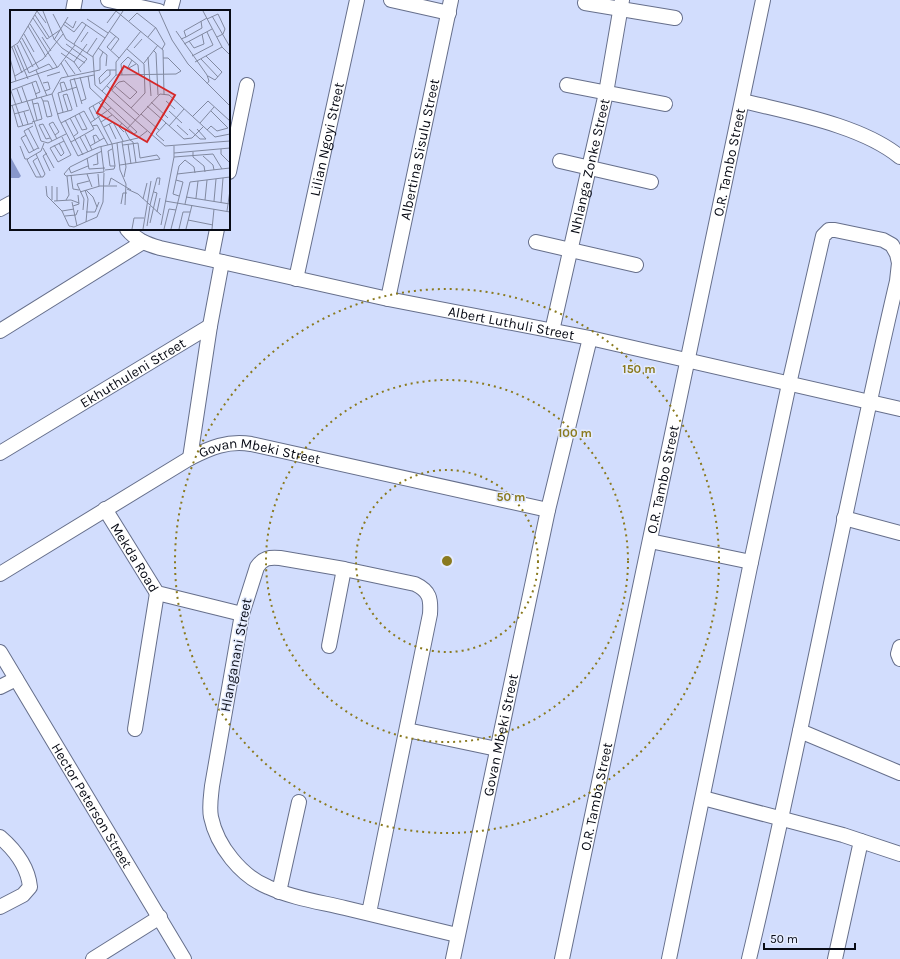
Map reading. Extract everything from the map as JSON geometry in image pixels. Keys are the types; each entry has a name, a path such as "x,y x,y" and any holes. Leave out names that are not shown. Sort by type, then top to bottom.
{"street":[{"path":"73,10 75,0"},
{"path":"108,0 154,10"},
{"path":"170,10 173,0"},
{"name":"Lilian Ngoyi Street","path":"296,279 357,0"},
{"path":"390,0 450,6"},
{"name":"O.R. Tambo Street","path":"562,959 763,0"},
{"path":"585,3 622,4 675,18"},
{"name":"Nhlanga Zonke Street","path":"552,331 606,93 622,4"},
{"name":"Albertina Sisulu Street","path":"388,299 450,6"},
{"path":"230,167 246,85"},
{"path":"568,85 665,104"},
{"path":"743,101 856,132 878,143 900,157"},
{"path":"560,162 651,182"},
{"path":"0,209 10,204"},
{"name":"Albert Luthuli Street","path":"128,230 133,236 143,242 160,248 388,299 590,338 900,409"},
{"path":"190,458 210,326 217,261 217,230"},
{"path":"669,959 789,384 823,236 829,230 835,230 883,240 892,245 900,263 844,518 782,818 749,959"},
{"path":"0,331 143,242"},
{"path":"536,242 636,265"},
{"name":"Ekhuthuleni Street","path":"0,453 210,326"},
{"name":"Govan Mbeki Street","path":"453,959 548,510 590,338"},
{"name":"Govan Mbeki Street","path":"0,574 190,458 220,445 236,442 548,510"},
{"name":"Mekda Road","path":"105,509 157,593 242,614"},
{"path":"844,518 900,533"},
{"path":"650,540 751,562"},
{"name":"Hlanganani Street","path":"369,914 407,730 430,614 431,602 422,587 415,584 344,569 280,558 265,558 257,567 242,614 212,786 210,802 211,817 220,841 236,864 255,881 279,892 369,914 457,935"},
{"path":"330,646 344,569"},
{"path":"134,729 157,593"},
{"path":"900,647 898,654 900,659"},
{"name":"Hector Peterson Street","path":"0,652 184,959"},
{"path":"0,688 16,679"},
{"path":"407,730 497,749"},
{"path":"800,731 900,773"},
{"path":"702,798 861,840 900,854"},
{"path":"279,892 299,802"},
{"path":"0,837 19,856 29,876 30,887 24,895 0,907"},
{"path":"834,959 861,840"},
{"path":"93,959 160,917"}]}
